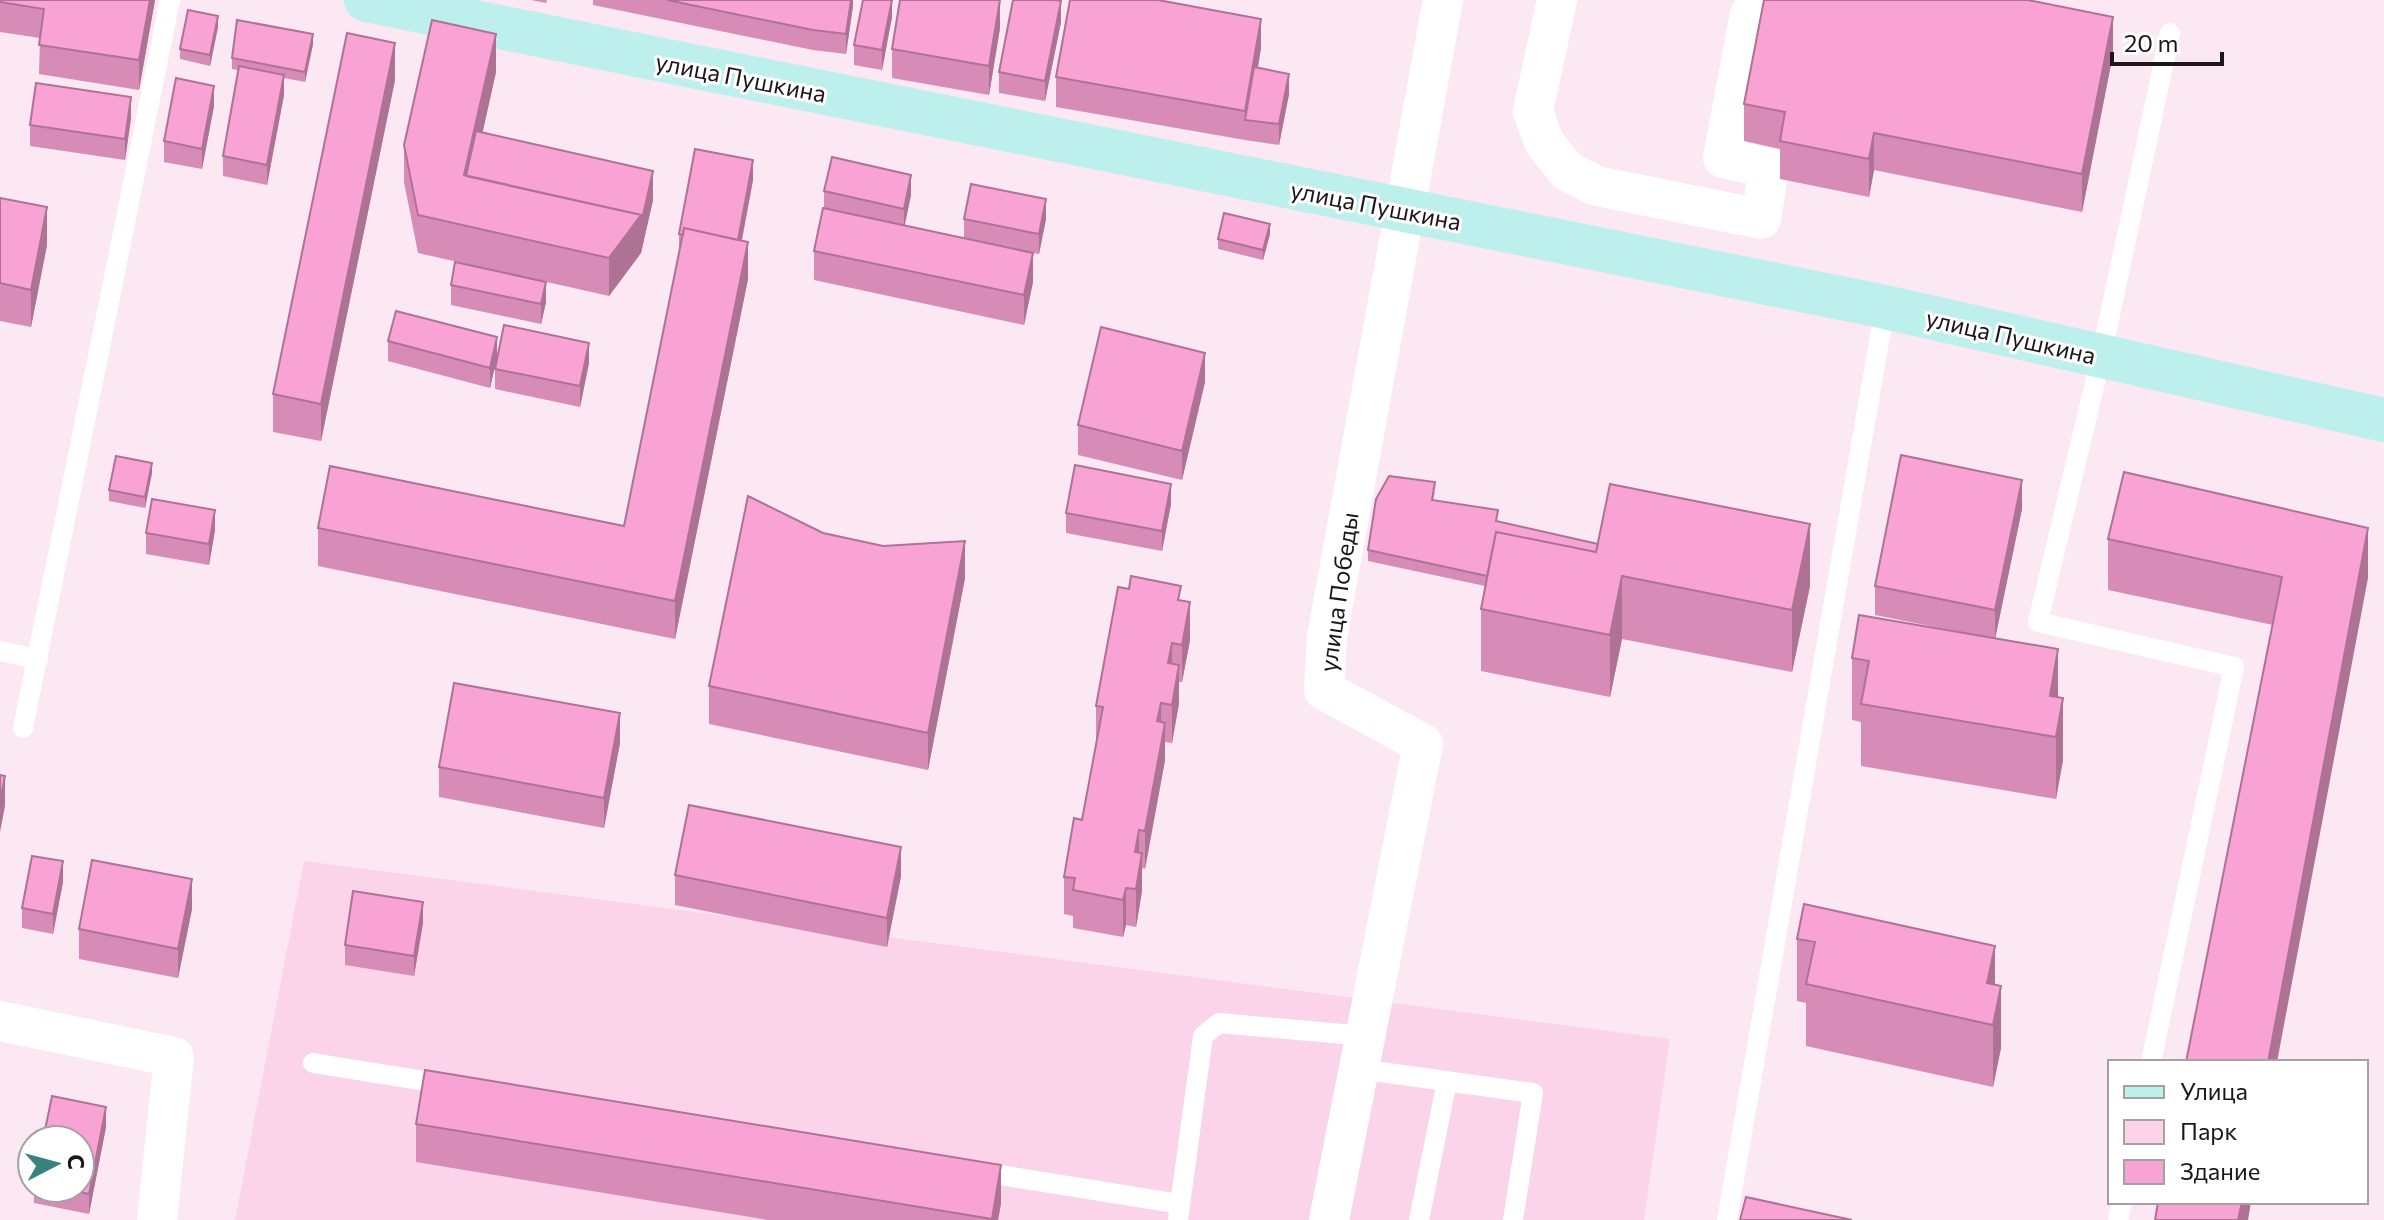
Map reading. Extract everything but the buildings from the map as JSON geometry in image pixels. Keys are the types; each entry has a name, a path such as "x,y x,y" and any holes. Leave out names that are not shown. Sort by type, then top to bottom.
{"street":[{"name":"улица Победы","path":"1329,1220 1423,744 1324,690 1327,637 1443,0"},
{"path":"1557,0 1533,111 1544,142 1567,171 1597,186 1761,219 1769,168 1723,158 1750,14 1800,23 1804,0"},
{"name":"улица Пушкина","path":"393,3 1885,307 2382,421"},
{"path":"0,1021 174,1057 157,1220"}],"lane":[{"path":"23,728 170,0"},
{"path":"2151,1060 2234,667 2038,622 2101,357 2170,33"},
{"path":"1727,1220 1885,307"},
{"path":"0,651 38,659"},
{"path":"959,1168 1179,1212 1203,1036 1219,1023 1362,1053 1447,1081 1533,1093 1513,1220"},
{"path":"313,1063 471,1089"},
{"path":"1419,1220 1447,1081"}],"green space":[{"path":"304,861 1670,1039 1644,1220 235,1220"}]}
